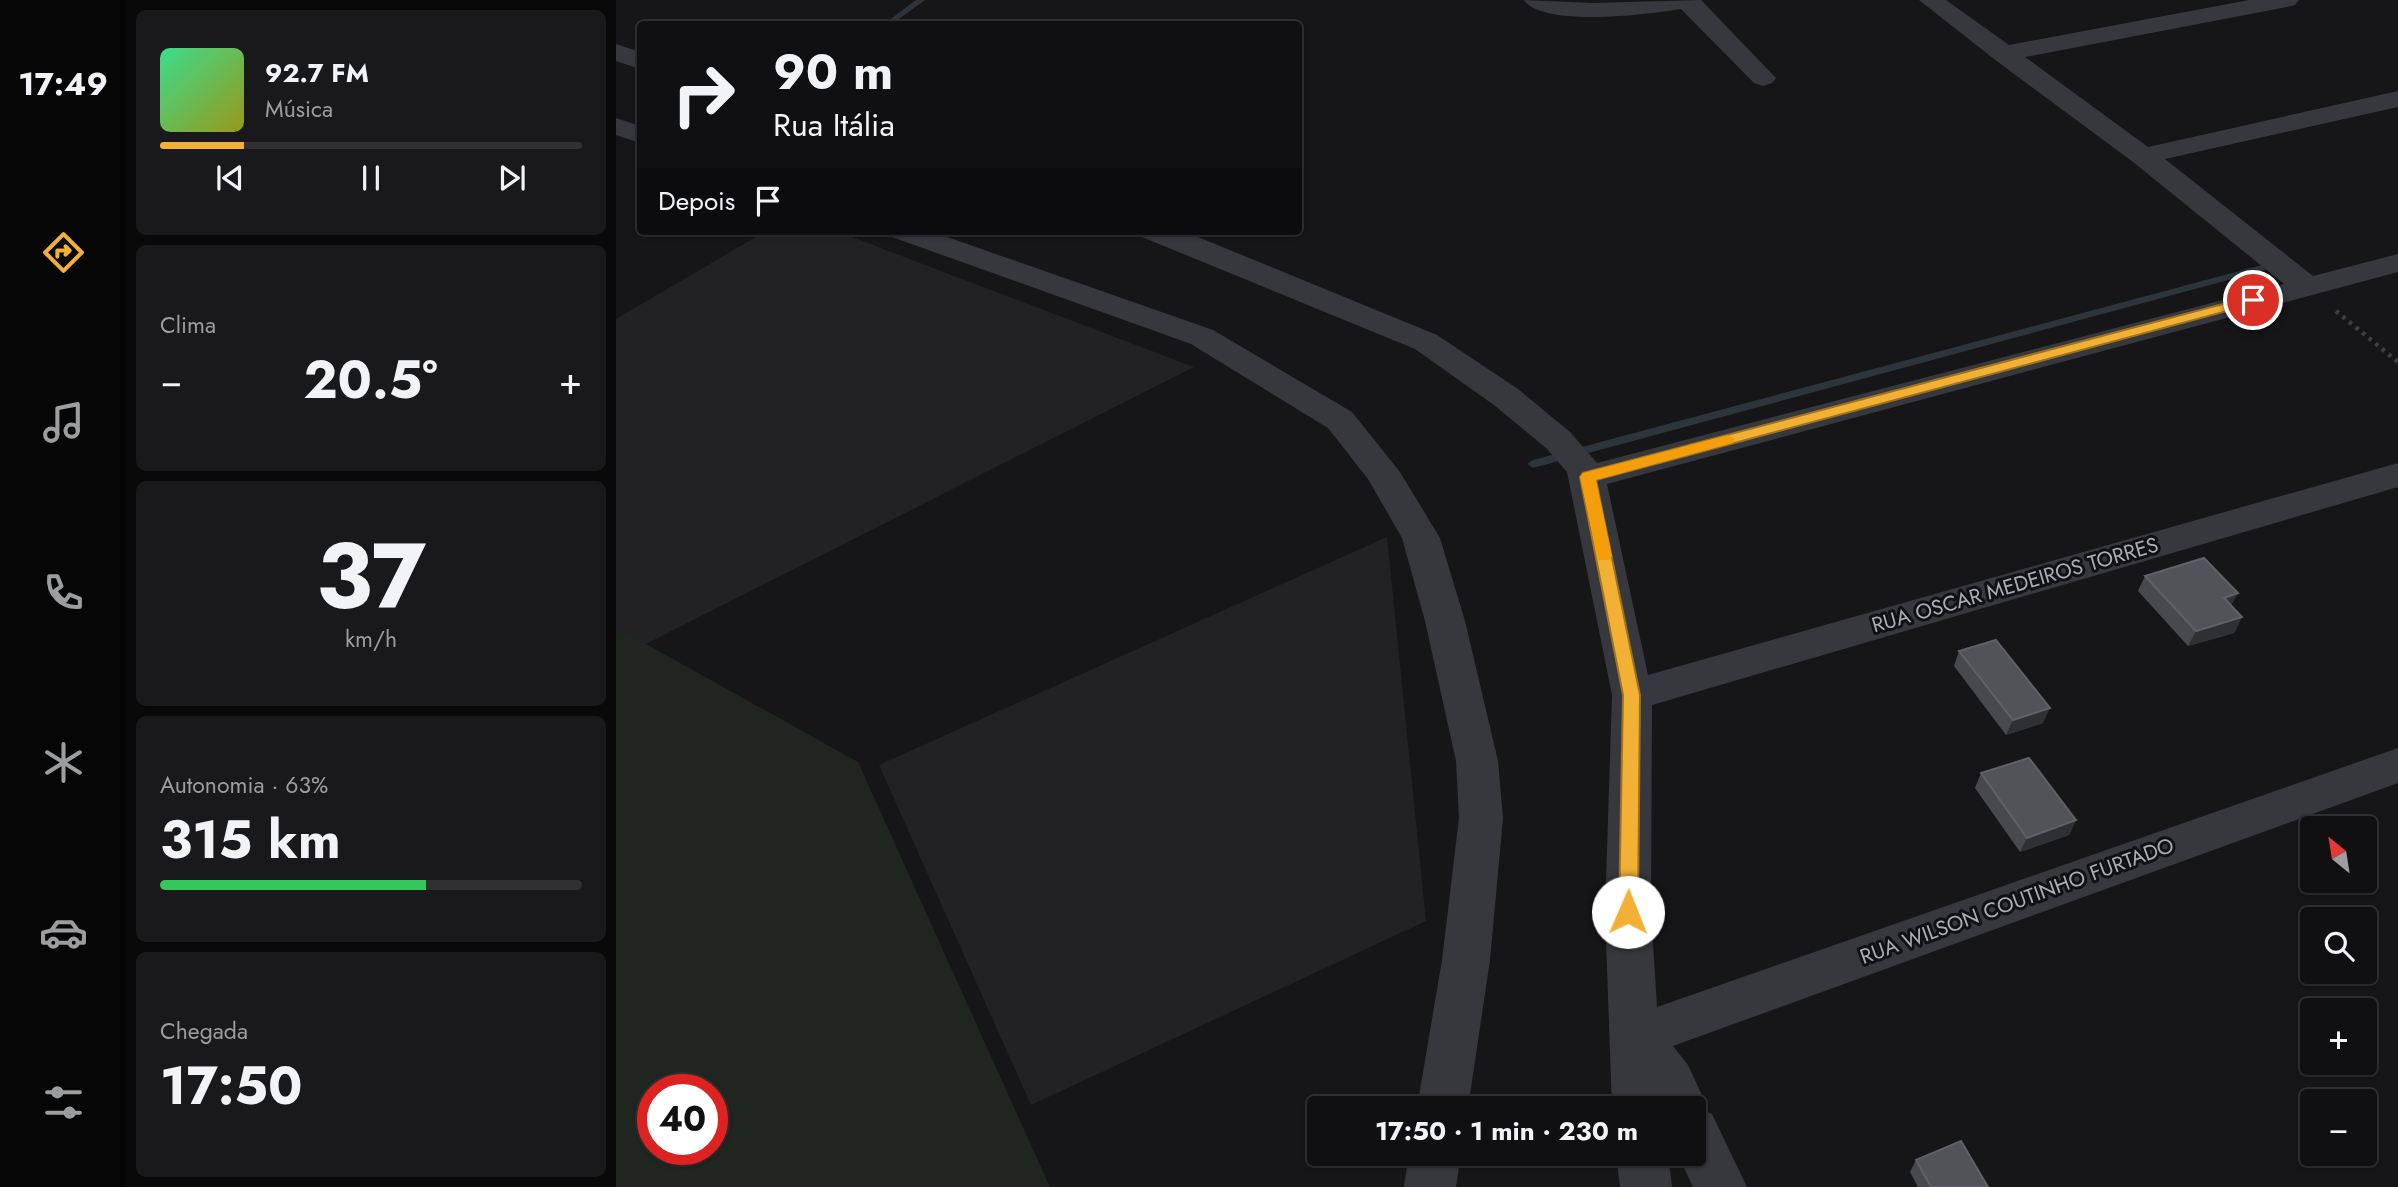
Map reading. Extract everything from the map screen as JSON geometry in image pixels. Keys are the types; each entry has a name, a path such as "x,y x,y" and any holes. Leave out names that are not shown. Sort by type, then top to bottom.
{"street":[{"path":"1536,0 1560,8 1594,12 1623,12 1687,0 1763,78"},
{"path":"1931,0 2143,156 2306,286"},
{"path":"2003,54 2287,0"},
{"path":"616,52 637,60"},
{"path":"2143,156 2398,99"},
{"path":"616,126 637,134"},
{"path":"913,235 1202,337 1340,421 1382,472 1421,538 1445,621 1477,761 1481,818 1466,960 1444,1096"},
{"path":"1163,235 1426,342 1506,397 1576,460 1632,695 1628,912 1638,1096"},
{"path":"1576,460 2398,263"},
{"name":"RUA OSCAR MEDEIROS TORRES","path":"1632,695 2398,475"},
{"name":"RUA WILSON COUTINHO FURTADO","path":"1636,1037 2398,765"},
{"path":"1636,1037 1670,1082 1676,1096"},
{"path":"1706,1156 1721,1187"},
{"path":"1430,1187 1433,1166"},
{"path":"1644,1166 1646,1187"}],"path":[{"path":"2306,286 2398,362"}],"shaded area":[{"path":"759,235 847,235 1194,367 640,647 616,636 616,319"},
{"path":"1387,537 1426,921 1031,1105 879,765"},
{"path":"616,632 637,639 858,762 1050,1187 616,1187"}],"building":[{"path":"2204,558 2238,593 2224,598 2242,617 2196,631 2145,576"},
{"path":"1996,640 2050,708 2013,720 1959,651"},
{"path":"2029,758 2076,820 2027,838 1981,773"},
{"path":"1961,1141 1988,1187 1931,1187 1916,1160"}],"waterway":[{"path":"892,21 921,0"},
{"path":"1533,464 2262,268"}],"slow traffic":[{"path":"1604,556 1588,477 1728,439"}],"route":[{"path":"1628,912 1632,695 1588,477 2253,300"}]}
